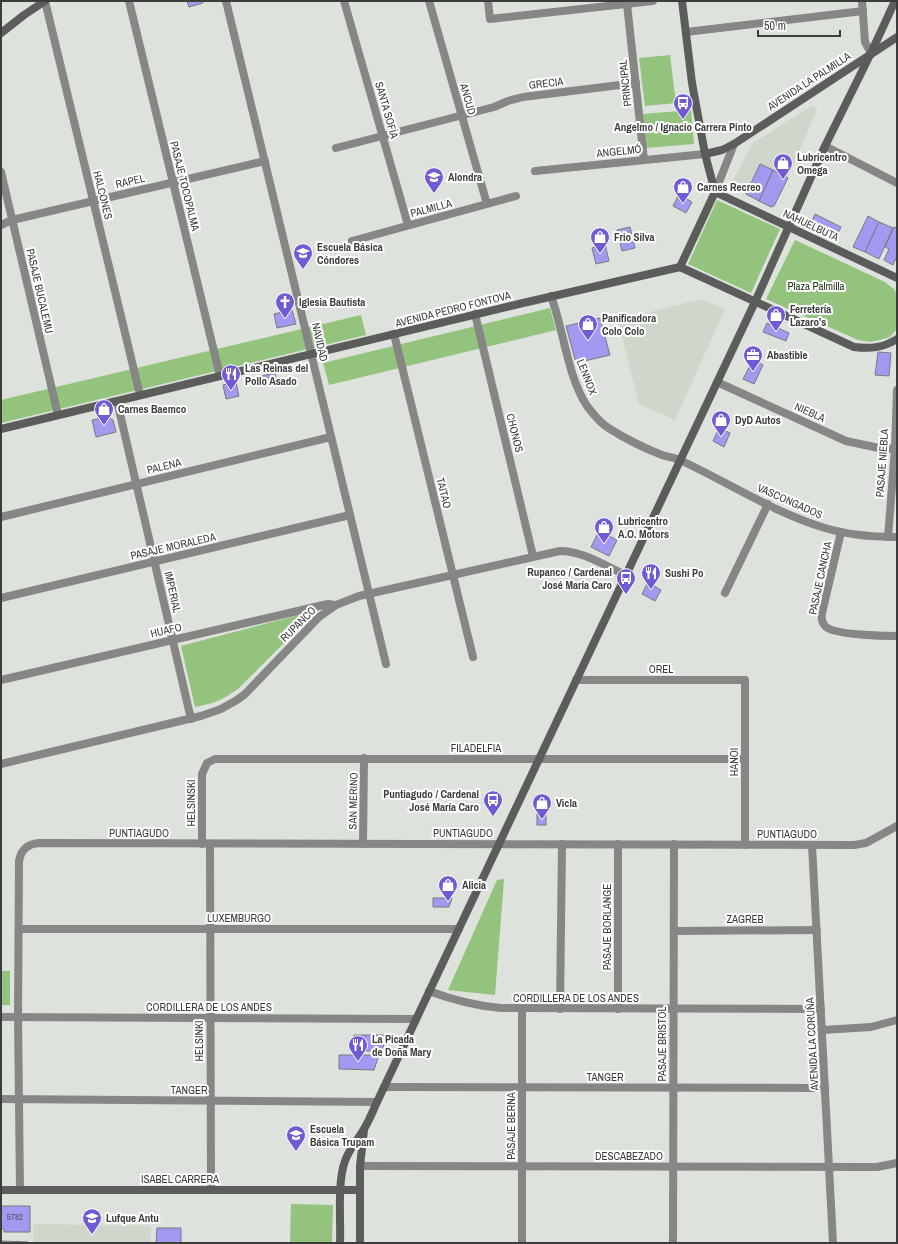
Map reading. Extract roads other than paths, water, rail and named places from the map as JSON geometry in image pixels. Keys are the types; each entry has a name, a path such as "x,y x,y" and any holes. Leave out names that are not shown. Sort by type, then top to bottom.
{"main road":[{"path":"1,33 45,1"},
{"path":"682,1 692,83 705,154 715,192 680,267 854,347 876,348 892,343 897,339"},
{"path":"340,1243 341,1190 343,1168 346,1159 352,1146 364,1129 377,1102 755,302 825,146 895,1"},
{"name":"AVENIDA LA PALMILLA","path":"705,154 722,150 734,144 897,37"},
{"name":"NAHUELBUTA","path":"715,192 897,278"},
{"name":"AVENIDA PEDRO FONTOVA","path":"1,428 475,314 680,267"},
{"path":"360,1243 360,1166 364,1129"},
{"name":"ISABEL CARRERA","path":"1,1190 360,1190"}],"street":[{"name":"HALCONES","path":"45,1 140,395"},
{"name":"PASAJE TOCOPALMA","path":"128,1 220,376"},
{"name":"NAVIDAD","path":"226,1 386,664"},
{"name":"SANTA SOFÍA","path":"344,1 408,225"},
{"name":"ANCUD","path":"429,1 487,204"},
{"path":"488,1 490,19 653,1"},
{"path":"862,1 865,42 871,53"},
{"name":"PRINCIPAL","path":"627,4 644,160"},
{"path":"686,32 863,12"},
{"name":"GRECIA","path":"336,148 462,116 523,97 636,83"},
{"path":"715,192 734,144"},
{"path":"825,146 897,183"},
{"name":"ANGELMÓ","path":"535,171 705,154"},
{"name":"RAPEL","path":"1,225 12,220 265,161"},
{"name":"PASAJE BUCALEMU","path":"1,172 58,415"},
{"name":"PALMILLA","path":"352,241 516,196"},
{"name":"LENNOX","path":"551,296 572,372 580,394 587,406 608,428 626,439 661,455 680,460"},
{"name":"CHONOS","path":"475,314 533,556"},
{"name":"TAITAO","path":"394,334 473,657"},
{"name":"NIEBLA","path":"717,382 846,441 873,447 896,449"},
{"name":"PASAJE NIEBLA","path":"888,537 896,449 897,390"},
{"name":"IMPERIAL","path":"117,400 191,719"},
{"name":"PALENA","path":"1,517 331,437"},
{"name":"VASCONGADOS","path":"680,460 812,524 841,532 864,536 897,537"},
{"path":"725,593 768,504"},
{"name":"PASAJE MORALEDA","path":"1,598 350,515"},
{"name":"PASAJE CANCHA","path":"841,532 822,613 823,624 831,630 848,633 870,636 897,636"},
{"name":"RUPANCO","path":"1,764 191,719 221,709 241,697 311,624 327,610 347,600 560,550 581,554 626,575"},
{"name":"HUAFO","path":"1,680 319,606 328,604 336,605"},
{"name":"OREL","path":"576,680 746,680"},
{"name":"HANOI","path":"745,844 746,680"},
{"name":"FILADELFIA","path":"207,763 211,760 220,758 745,759"},
{"name":"SAN MERINO","path":"363,844 364,758"},
{"name":"HELSINSKI","path":"206,844 202,774 207,763"},
{"name":"PUNTIAGUDO","path":"19,929 19,860 25,848 29,845 39,843 812,845 862,844 897,826"},
{"name":"HELSINKI","path":"206,844 210,929 211,1190"},
{"path":"560,1009 562,844"},
{"name":"PASAJE BORLANGE","path":"618,844 618,1009"},
{"name":"PASAJE BRISTOL","path":"673,1243 674,844"},
{"name":"AVENIDA LA CORUÑA","path":"812,845 833,1243"},
{"path":"19,929 18,1017 20,1190"},
{"name":"LUXEMBURGO","path":"19,929 459,929"},
{"name":"ZAGREB","path":"674,931 817,930"},
{"name":"CORDILLERA DE LOS ANDES","path":"429,991 462,1002 482,1006 522,1009 821,1009"},
{"name":"PASAJE BERNA","path":"522,1009 522,1243"},
{"name":"CORDILLERA DE LOS ANDES","path":"1,1017 416,1019"},
{"path":"822,1030 871,1027 897,1020"},
{"name":"TANGER","path":"384,1087 825,1088"},
{"name":"TANGER","path":"1,1099 377,1102"},
{"name":"DESCABEZADO","path":"360,1166 877,1167 897,1163"}],"place":[{"name":"Angelmo / Ignacio Carrera Pinto","path":"683,120"},
{"name":"Lubricentro Omega","path":"783,180"},
{"name":"Alondra","path":"434,194"},
{"name":"Carnes Recreo","path":"683,204"},
{"name":"Frio Silva","path":"600,254"},
{"name":"Escuela Básica Cóndores","path":"303,270"},
{"name":"Iglesia Bautista","path":"285,319"},
{"name":"Ferretería Lazaro's","path":"776,332"},
{"name":"Panificadora Colo Colo","path":"588,341"},
{"name":"Abastible","path":"753,372"},
{"name":"Las Reinas del Pollo Asado","path":"231,391"},
{"name":"Carnes Baemco","path":"104,426"},
{"name":"DyD Autos","path":"721,437"},
{"name":"Lubricentro A.O. Motors","path":"604,544"},
{"name":"Sushi Po","path":"651,590"},
{"name":"Rupanco / Cardenal José María Caro","path":"626,595"},
{"name":"Puntiagudo / Cardenal José María Caro","path":"493,817"},
{"name":"Vicla","path":"542,820"},
{"name":"Alicia","path":"448,902"},
{"name":"La Picada de Doña Mary","path":"358,1062"},
{"name":"Escuela Básica Trupam","path":"296,1152"},
{"name":"Lufque Antu","path":"92,1235"}],"park label":[{"name":"Plaza Palmilla","path":"816,286"}]}
